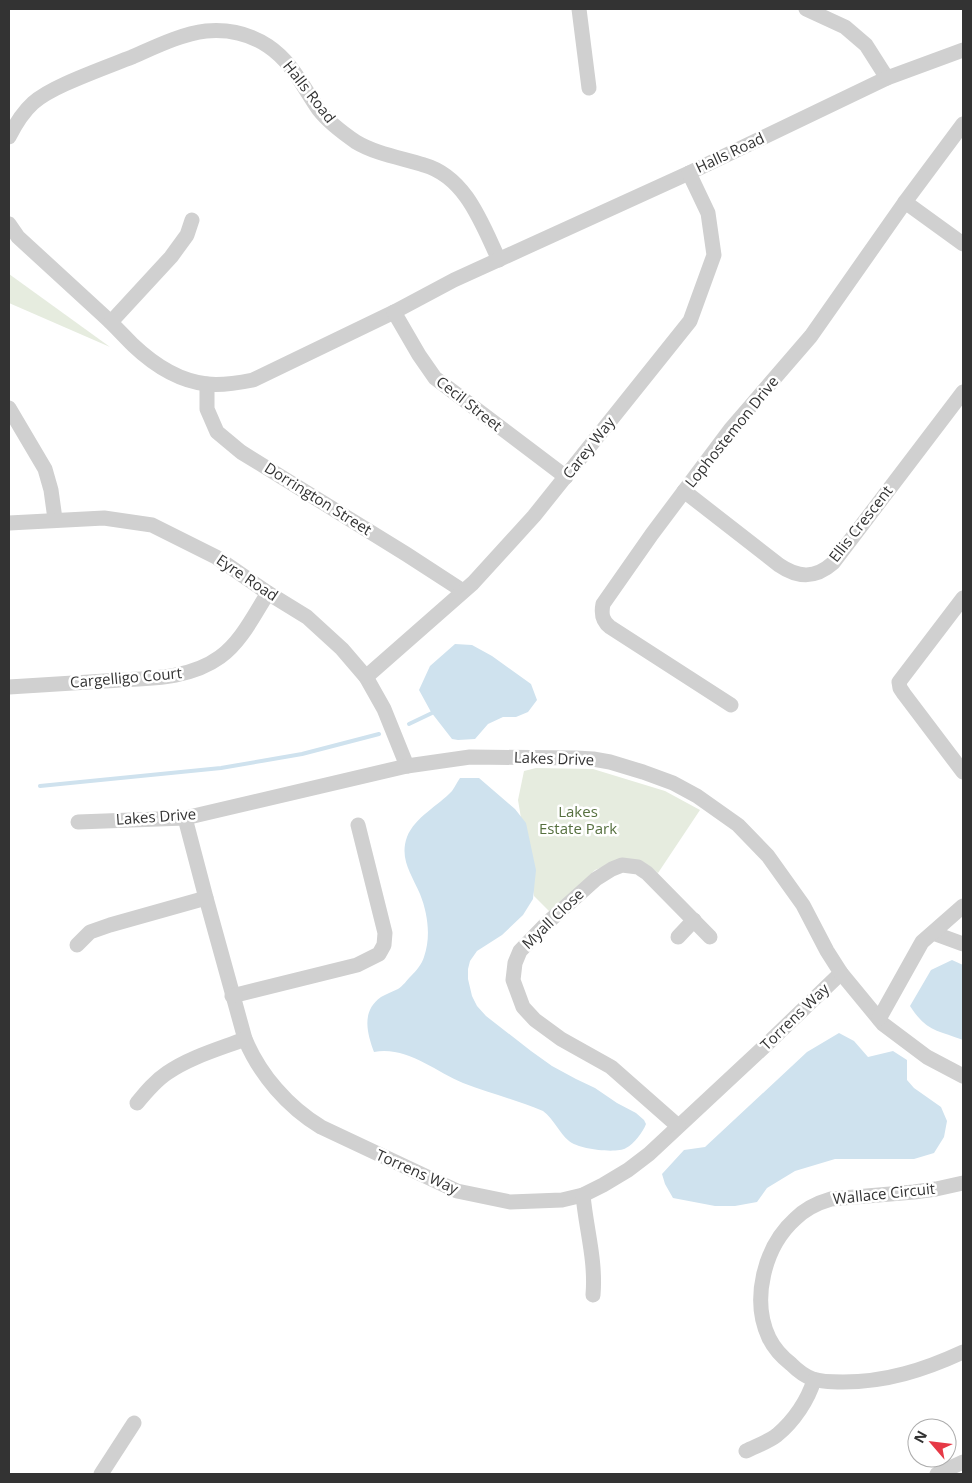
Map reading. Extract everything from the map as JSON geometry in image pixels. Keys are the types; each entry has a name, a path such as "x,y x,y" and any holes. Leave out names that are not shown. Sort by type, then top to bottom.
{"street":[{"path":"579,9 589,88"},
{"path":"806,9 845,27 866,45 887,78"},
{"name":"Halls Road","path":"9,137 23,114 33,103 52,90 82,76 190,34 230,31 242,34 268,46 278,54 294,71 320,110 340,130 358,143 374,150 427,166 449,178 471,203 499,260"},
{"name":"Halls Road","path":"9,224 18,237 111,322 134,346 158,366 192,381 207,384 230,384 252,380 394,312 454,280 688,173 887,78 963,50"},
{"name":"Lophostemon Drive","path":"731,704 610,627 602,618 605,600 730,430 811,336 905,202 957,144 963,124"},
{"name":"Carey Way","path":"366,676 473,583 534,516 690,321 714,255 708,213 688,173"},
{"path":"905,202 963,244"},
{"path":"111,322 171,257 186,234 192,220"},
{"name":"Cecil Street","path":"394,312 435,378 566,477"},
{"name":"Dorrington Street","path":"207,384 207,409 217,432 241,452 463,591"},
{"name":"Ellis Crescent","path":"684,491 778,565 794,573 813,575 833,563 963,392"},
{"path":"9,408 45,469 51,490 55,520"},
{"name":"Eyre Road","path":"9,523 104,518 152,525 216,557 307,618 342,649 366,676 384,709 407,766"},
{"name":"Cargelligo Court","path":"9,687 170,676 197,670 228,650 268,593"},
{"path":"961,766 904,694 899,682 963,598"},
{"name":"Lakes Drive","path":"78,822 185,818 407,766 470,758 576,758 610,762 673,783 697,796 738,825 768,856 803,905 827,951 841,972 879,1019 927,1057 963,1076"},
{"name":"Torrens Way","path":"185,818 245,1039 250,1051 269,1080 304,1117 321,1127 457,1191 510,1202 562,1200 583,1195 603,1185 628,1170 649,1154 841,972"},
{"path":"232,996 357,965 378,954 384,945 385,933 358,825"},
{"name":"Myall Close","path":"678,1126 611,1067 561,1039 535,1020 523,1007 513,980 515,962 520,951 531,938 596,878 622,865 638,867 647,873 710,937"},
{"path":"77,945 90,932 206,898"},
{"path":"879,1019 922,942 963,906"},
{"path":"678,937 694,920"},
{"path":"933,933 963,944"},
{"path":"137,1103 151,1086 166,1073 186,1062 245,1039"},
{"name":"Wallace Circuit","path":"963,1183 914,1192 831,1199 806,1210 794,1220 776,1242 766,1266 761,1292 762,1317 769,1339 784,1358 814,1380 857,1382 887,1379 923,1369 963,1352"},
{"path":"583,1195 593,1261 593,1295"},
{"path":"746,1451 779,1433 805,1402 814,1380"},
{"path":"101,1474 134,1423"},
{"path":"937,1474 963,1462"}],"green space":[{"path":"9,274 110,347 9,303"},
{"name":"Lakes Estate Park","path":"536,768 593,769 665,791 700,810 658,873 648,865 625,858 595,870 551,913 534,896 518,800 524,771"}],"water":[{"path":"455,644 472,645 492,656 531,684 537,700 528,712 516,717 503,717 488,724 475,739 452,739 431,712 419,690 430,666"},
{"path":"460,778 479,778 515,809 526,823 536,870 533,899 523,915 502,935 477,951 470,961 468,979 472,996 477,1006 486,1016 531,1051 552,1066 595,1088 644,1120 646,1124 643,1131 626,1148 606,1151 574,1144 565,1138 543,1111 463,1083 409,1056 386,1051 374,1052 367,1023 370,1009 381,997 402,986 417,970 423,960 426,949 428,926 425,909 405,860 407,837 415,823 452,791"},
{"path":"952,960 963,965 963,1040 927,1026 910,1006 931,970"},
{"path":"839,1033 854,1041 868,1057 893,1051 907,1060 907,1080 914,1088 941,1107 947,1121 944,1137 934,1153 914,1159 835,1159 795,1171 767,1188 757,1202 735,1206 715,1206 673,1198 662,1174 684,1150 705,1147 807,1052"}],"waterway":[{"path":"409,724 432,713"},
{"path":"40,786 221,768 302,754 379,734"}]}
